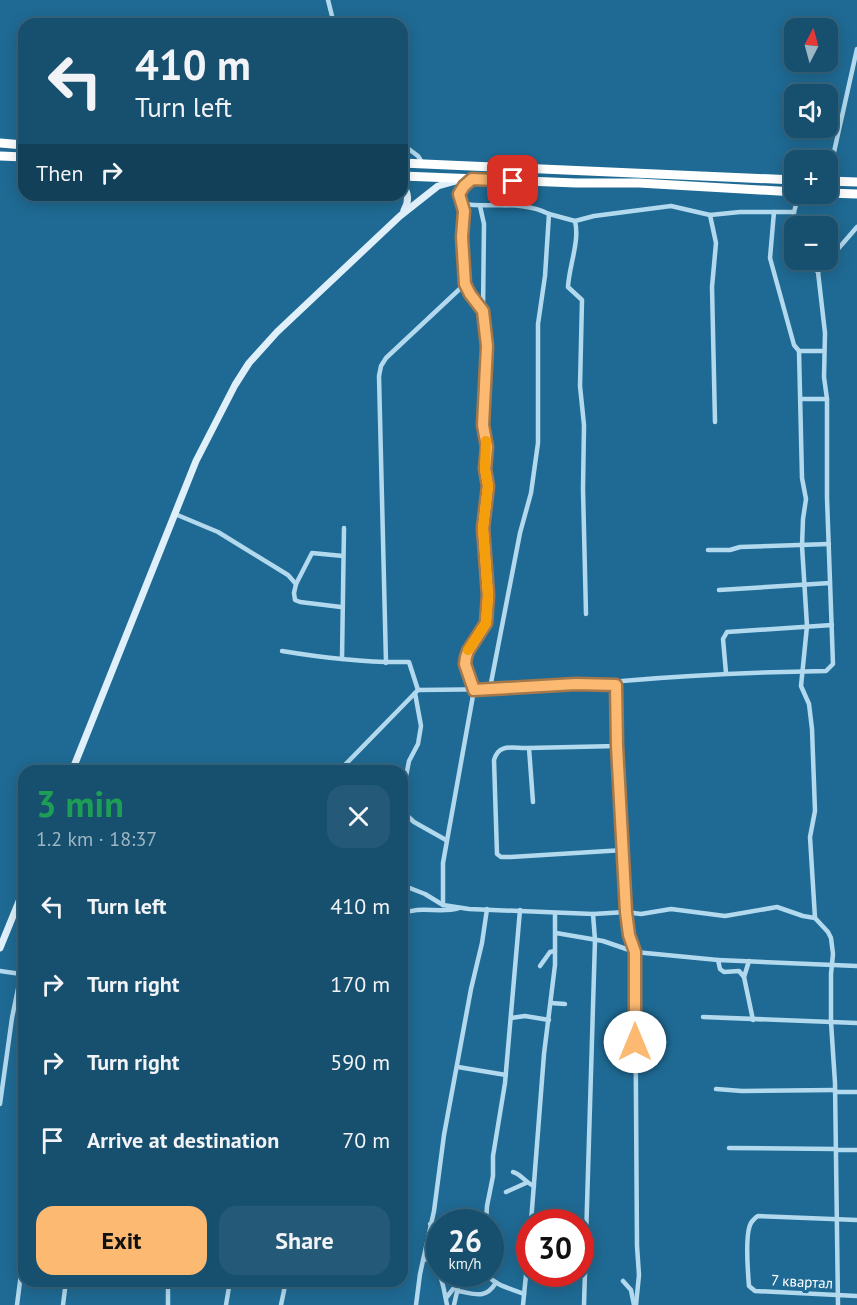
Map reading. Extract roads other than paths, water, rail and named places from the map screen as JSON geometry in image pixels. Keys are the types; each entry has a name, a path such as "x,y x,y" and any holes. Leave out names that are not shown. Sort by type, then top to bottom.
{"highway":[{"path":"0,143 18,144"},
{"path":"0,156 18,157"},
{"path":"408,163 784,180"},
{"path":"408,176 576,183 639,183 784,192"},
{"path":"838,181 857,182"},
{"path":"838,193 857,194"}],"main road":[{"path":"74,765 175,514 215,422 249,363 301,308 399,216 438,186 472,179"},
{"path":"399,216 407,201"},
{"path":"0,948 18,903"}],"street":[{"path":"328,0 332,18"},
{"path":"834,150 857,49"},
{"path":"408,148 418,156 423,164"},
{"path":"472,179 461,189 460,200 464,211 462,237 465,284 483,311"},
{"path":"460,200 463,204 480,206 522,206 575,222 594,216 672,206 710,215 740,212 794,212"},
{"path":"794,216 795,204"},
{"path":"443,905 443,863 446,840 474,690 465,664 466,657 486,623 488,595 483,528 488,486 485,469 487,447 483,425 487,346 483,311 483,224 480,206"},
{"path":"774,212 770,258 794,345 799,351 802,478 806,500 802,546 807,626 801,686 809,704 812,729 815,811 810,837 815,918"},
{"path":"490,688 520,533 531,494 538,443 537,334 545,276 549,214"},
{"path":"710,215 716,243 712,286 715,422"},
{"path":"575,222 577,235 568,287 582,300 580,386 584,425 586,614"},
{"path":"345,765 417,691 616,685 622,681 726,673 826,670 833,664 827,399 824,377 825,333 818,272 857,227"},
{"path":"386,663 379,376 381,366 386,358 465,284"},
{"path":"799,351 824,351"},
{"path":"801,399 827,399"},
{"path":"175,514 218,532 288,575 297,584"},
{"path":"342,659 344,528"},
{"path":"708,550 829,544"},
{"path":"342,607 300,602 295,600 294,593 312,553 343,556"},
{"path":"719,590 830,583"},
{"path":"726,673 723,639 727,632 832,625"},
{"path":"282,651 386,663 409,662 417,691 421,726 418,744 408,766"},
{"path":"616,685 626,912 629,935 635,952 638,1285 635,1305"},
{"path":"617,746 501,748 494,760 497,854 501,857 511,857 624,850"},
{"path":"529,748 532,802"},
{"path":"408,816 446,840"},
{"path":"408,887 443,905 462,908 593,914 626,912 641,914 671,909 725,916 777,907 815,918 824,926 831,938 832,964 831,1022 835,1091 838,1305"},
{"path":"408,912 414,910 446,911 462,908"},
{"path":"434,1209 444,1135 487,909"},
{"path":"488,1209 493,1176 493,1156 506,1074 520,910"},
{"path":"532,1209 551,1003 556,933 555,913"},
{"path":"584,1209 595,940 593,914"},
{"path":"556,933 569,933 635,952 718,960 857,966"},
{"path":"540,966 550,952 555,951"},
{"path":"718,960 720,969 724,972 739,971 744,977 753,1020"},
{"path":"744,977 749,961"},
{"path":"0,971 18,973"},
{"path":"0,1104 18,992"},
{"path":"551,1003 565,1004"},
{"path":"511,1018 525,1016 549,1020"},
{"path":"703,1017 857,1023"},
{"path":"458,1067 506,1074"},
{"path":"716,1089 857,1092"},
{"path":"729,1148 857,1150"},
{"path":"513,1172 526,1183 534,1186"},
{"path":"506,1192 526,1183"},
{"name":"7 квартал","path":"836,1220 758,1216 750,1223 748,1234 749,1286 754,1291 857,1296"},
{"path":"836,1220 857,1220"},
{"path":"416,1305 426,1243"},
{"path":"423,1258 433,1263 437,1269 447,1305"},
{"path":"622,1281 634,1287 638,1285"},
{"path":"628,1285 635,1305"},
{"path":"504,1286 524,1294"},
{"path":"17,1305 19,1287"},
{"path":"63,1305 65,1287"},
{"path":"168,1287 168,1305"},
{"path":"225,1305 229,1287"},
{"path":"281,1305 285,1287"},
{"path":"446,1298 455,1287"},
{"path":"454,1305 458,1287"},
{"path":"458,1291 483,1295 490,1292 493,1287"},
{"path":"523,1305 525,1287"},
{"path":"584,1287 584,1305"}]}
